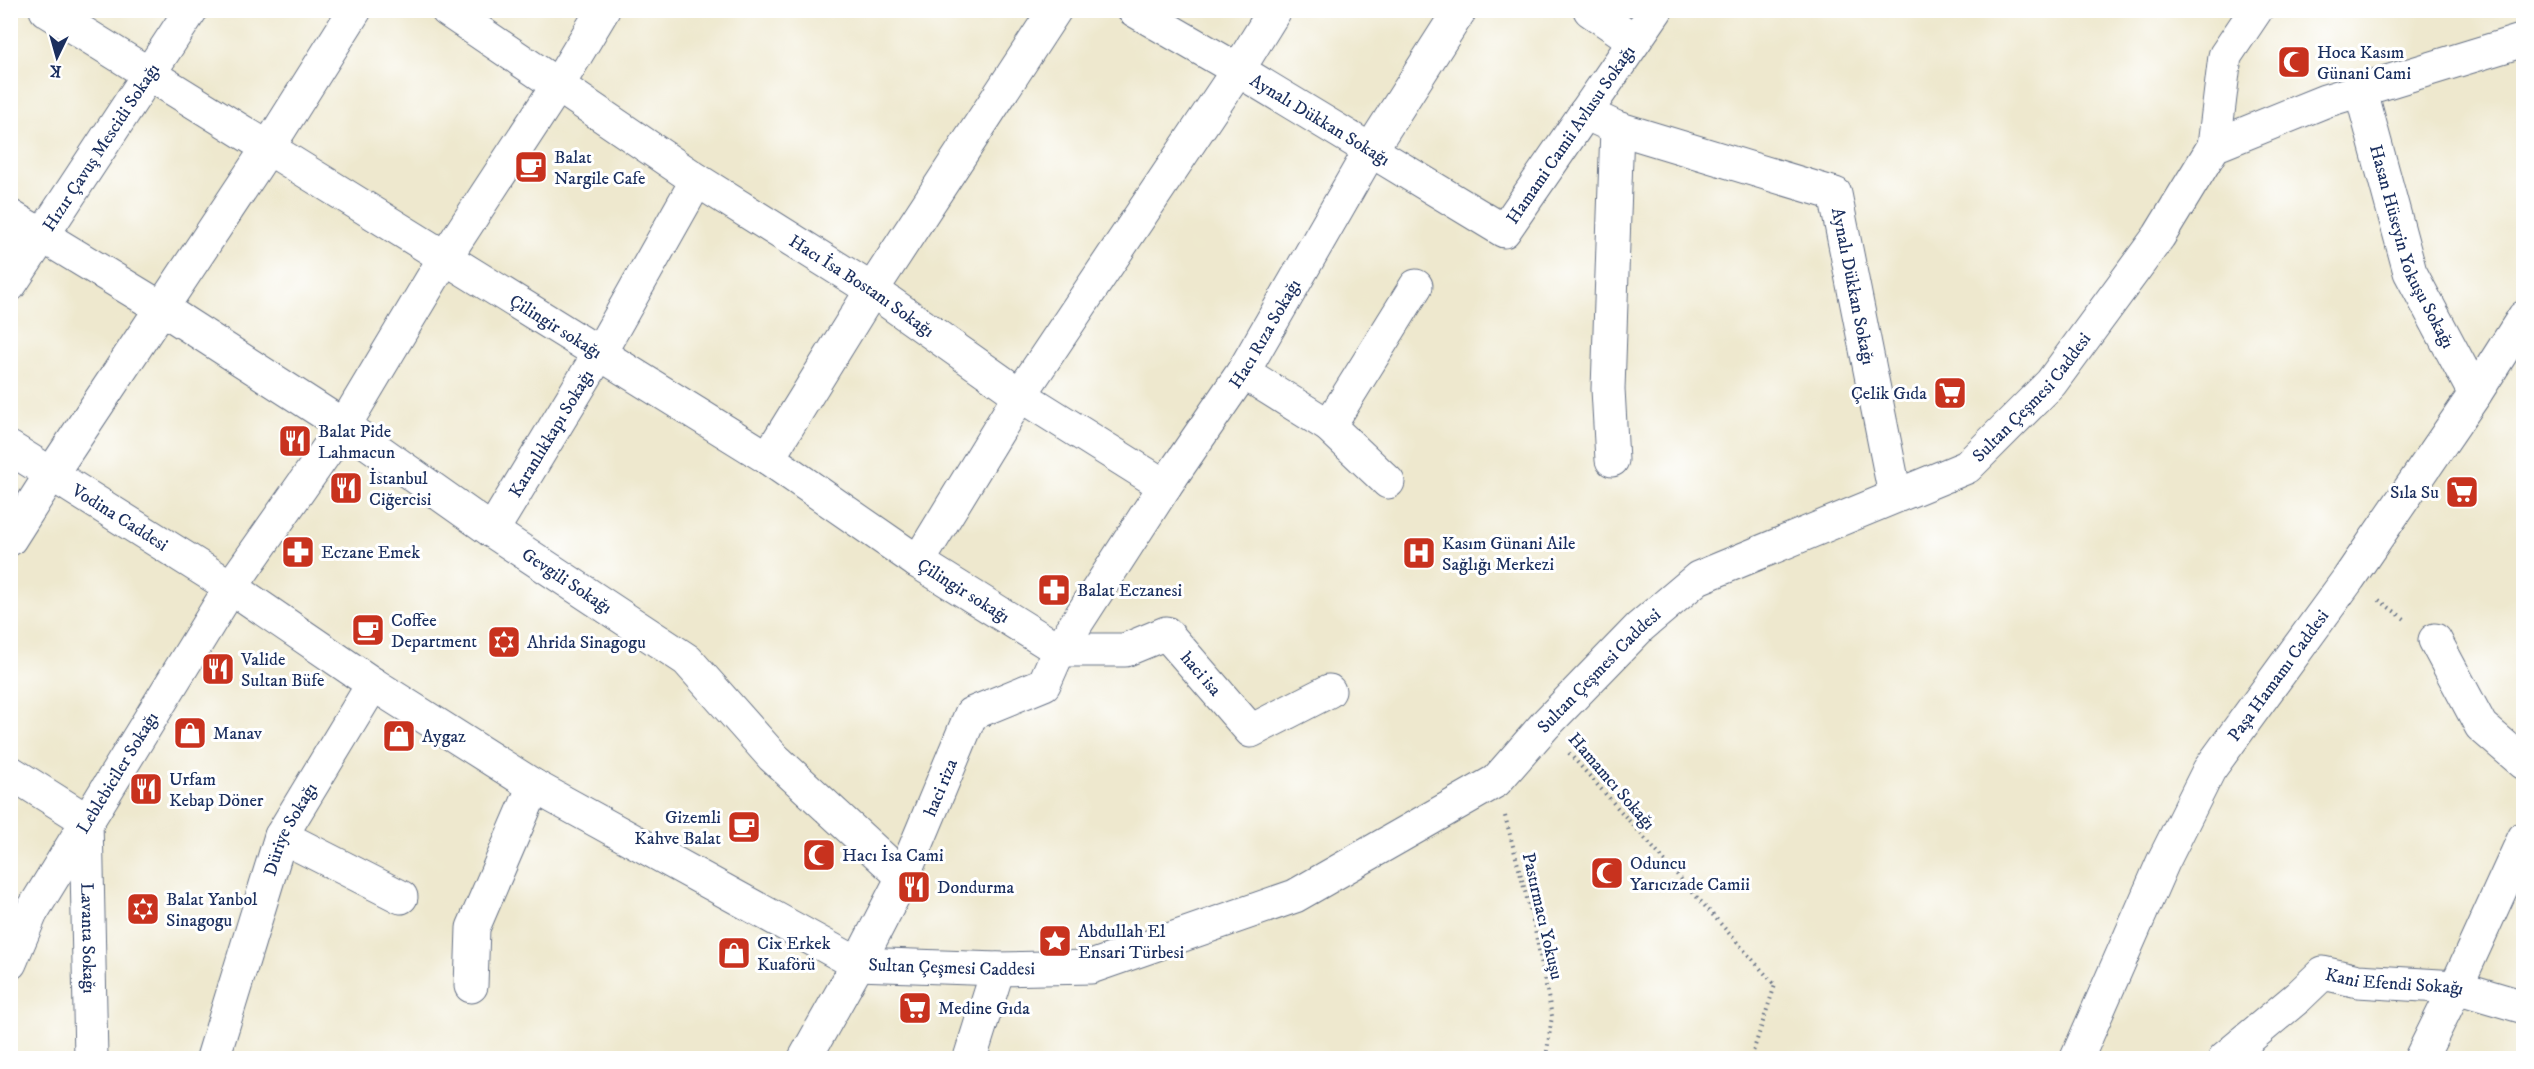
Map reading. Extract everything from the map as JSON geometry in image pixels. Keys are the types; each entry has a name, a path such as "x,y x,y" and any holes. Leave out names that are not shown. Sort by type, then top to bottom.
{"street":[{"name":"Çilingir sokağı","path":"46,10 768,458 918,562 1059,650"},
{"name":"Hızır Çavuş Mescidi Sokağı","path":"10,285 151,75 191,10"},
{"path":"10,539 268,148 355,10"},
{"name":"Hacı İsa Bostanı Sokağı","path":"447,10 697,180 872,290 1020,395 1165,486"},
{"name":"Leblebiciler Sokağı","path":"10,963 31,913 86,820 231,587 344,426 444,259 558,85 603,10"},
{"path":"768,458 872,290 1055,10"},
{"name":"Aynalı Dükkan Sokağı","path":"1134,10 1238,70 1504,231"},
{"path":"918,562 1020,395 1238,70 1275,10"},
{"name":"Hacı Rıza Sokağı","path":"1059,650 1165,486 1243,372 1370,151 1460,10"},
{"path":"1590,10 1634,40"},
{"name":"Hamami Camii Avlusu Sokağı","path":"1504,231 1656,10"},
{"path":"2256,10 2225,56 2214,147 2325,101 2523,40"},
{"name":"Hasan Hüseyin Yokuşu Sokağı","path":"2361,91 2410,272 2475,394"},
{"name":"Aynalı Dükkan Sokağı","path":"1585,113 1617,128 1835,194 1895,495"},
{"path":"1612,460 1608,389 1617,128"},
{"name":"Sultan Çeşmesi Caddesi","path":"858,964 998,969 1091,966 1295,896 1496,781 1545,725 1640,627 1698,578 1967,467 2051,383 2159,236 2214,147"},
{"name":"Karanlıkkapı Sokağı","path":"492,531 599,354 697,180"},
{"name":"Gevgili Sokağı","path":"10,216 163,309 344,426 492,531 687,660 773,757 903,877"},
{"path":"1329,426 1416,286"},
{"name":"Paşa Hamamı Caddesi","path":"2078,1059 2163,862 2209,770 2349,578 2475,394 2523,317"},
{"path":"1243,372 1329,426 1388,482"},
{"name":"Vodina Caddesi","path":"10,448 231,587 373,684 534,786 858,964"},
{"name":"haci isa","path":"1059,650 1125,650 1166,633 1251,731 1329,691"},
{"path":"2434,640 2481,726 2523,763"},
{"name":"haci riza","path":"804,1059 858,964 903,877 971,714 1044,684 1059,650"},
{"name":"Düriye Sokağı","path":"213,1059 281,836 373,684"},
{"path":"10,772 86,820"},
{"path":"471,986 473,928 534,786"},
{"name":"Lavanta Sokağı","path":"86,820 91,1059"},
{"path":"281,836 401,897"},
{"path":"2421,1059 2456,987 2513,882 2523,838"},
{"path":"970,1059 998,969"},
{"name":"Kani Efendi Sokağı","path":"2225,1059 2323,973 2358,981 2456,987 2523,1007"}],"path":[{"path":"2349,578 2434,640"},
{"name":"Hamamcı Sokağı","path":"1545,725 1775,985 1751,1059"},
{"name":"Pastırmacı Yokuşu","path":"1496,781 1534,925 1552,1016 1546,1059"}],"place":[{"name":"Hoca Kasım Günani Cami","path":"2294,62"},
{"name":"Balat Nargile Cafe","path":"531,167"},
{"name":"Çelik Gıda","path":"1950,393"},
{"name":"Balat Pide Lahmacun","path":"295,441"},
{"name":"İstanbul Ciğercisi","path":"346,488"},
{"name":"Sıla Su","path":"2462,492"},
{"name":"Eczane Emek","path":"298,552"},
{"name":"Kasım Günani Aile Sağlığı Merkezi","path":"1419,553"},
{"name":"Balat Eczanesi","path":"1054,590"},
{"name":"Coffee Department","path":"368,630"},
{"name":"Ahrida Sinagogu","path":"504,642"},
{"name":"Valide Sultan Büfe","path":"218,669"},
{"name":"Manav","path":"190,733"},
{"name":"Aygaz","path":"399,736"},
{"name":"Urfam Kebap Döner","path":"146,789"},
{"name":"Gizemli Kahve Balat","path":"744,827"},
{"name":"Hacı İsa Cami","path":"819,855"},
{"name":"Oduncu Yarıcızade Camii","path":"1607,873"},
{"name":"Dondurma","path":"914,887"},
{"name":"Balat Yanbol Sinagogu","path":"143,909"},
{"name":"Abdullah El Ensari Türbesi","path":"1055,941"},
{"name":"Cix Erkek Kuaförü","path":"734,953"},
{"name":"Medine Gıda","path":"915,1008"}]}
